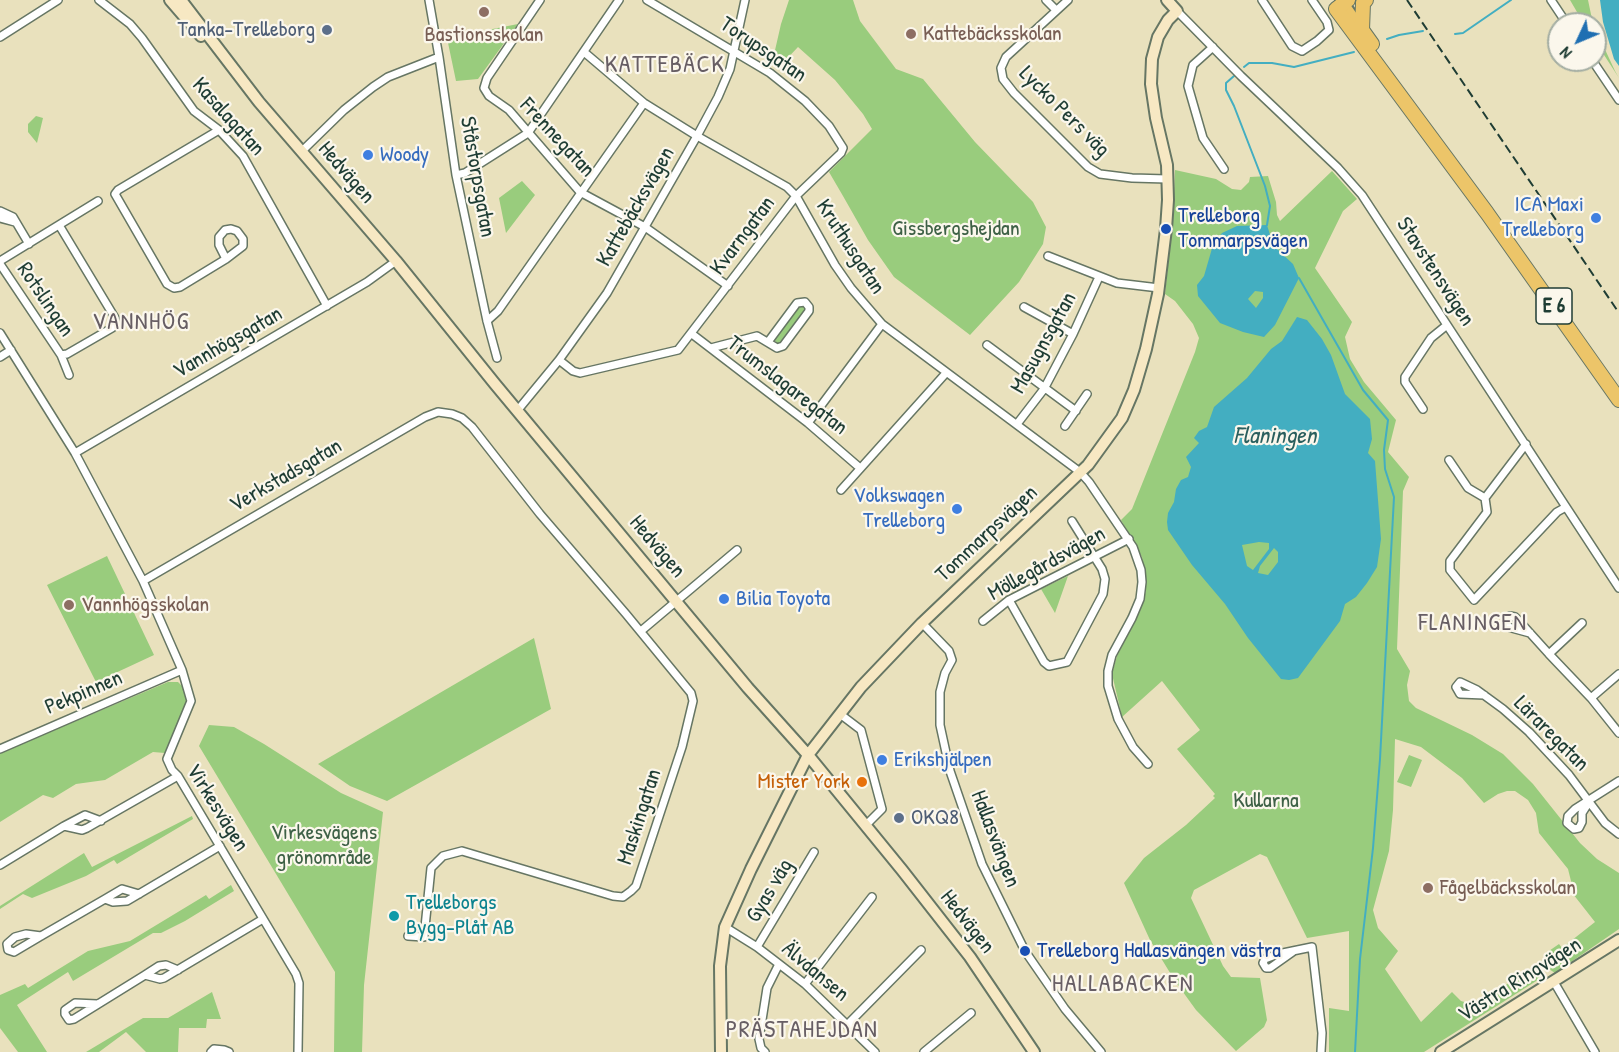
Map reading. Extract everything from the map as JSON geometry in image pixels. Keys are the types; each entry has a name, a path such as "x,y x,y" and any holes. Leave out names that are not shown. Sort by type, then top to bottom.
{"highway":[{"path":"1362,30 1365,2"},
{"name":"E 6","path":"1342,6 1438,147 1619,400"},
{"name":"E 6","path":"1362,30 1438,147"}],"main road":[{"name":"Hedvägen","path":"170,0 228,67 238,75"},
{"name":"Hedvägen","path":"181,0 301,152 396,261 748,688 808,755 970,957 1034,1052"},
{"path":"1168,0 1177,11"},
{"path":"1342,6 1365,2"},
{"name":"E 6","path":"1342,6 1362,30"},
{"name":"Tommarpsvägen","path":"721,1052 720,966 725,927 808,755 861,687 922,623 1080,472 1102,448 1122,418 1134,390 1146,349 1159,288 1167,208 1167,179 1165,151 1156,118 1153,95 1152,59 1158,37 1168,20 1177,11"},
{"name":"Västra Ringvägen","path":"1442,1052 1619,940"}],"street":[{"path":"0,37 58,0"},
{"name":"Kasalagatan","path":"99,0 130,24 194,111 219,130 248,164 327,306"},
{"name":"Ståstorpsgatan","path":"429,0 456,175 497,358"},
{"name":"Frennegatan","path":"540,0 488,78 484,88 489,96 509,110 580,192 645,227 728,286"},
{"path":"456,175 465,173 528,133 619,0"},
{"name":"Torupsgatan","path":"647,0 660,3 770,73 805,101 829,126 843,148"},
{"name":"Kattebäcksvägen","path":"518,411 559,360 607,293 697,136 730,69 746,0"},
{"path":"1046,0 1056,10"},
{"name":"Lycko Pers väg","path":"1068,0 1005,57 1001,68 1003,79 1014,93 1088,167 1100,174 1167,179"},
{"path":"1262,0 1292,46 1302,51 1329,30 1327,22 1312,0"},
{"name":"Stavstensvägen","path":"1177,11 1338,168 1362,195 1619,588"},
{"path":"1213,47 1193,65 1188,87 1203,138 1224,169"},
{"name":"Kruthusgatan","path":"584,52 644,103 787,187 796,195 841,272 882,324 1080,472 1096,491 1129,539 1141,570 1140,599 1112,655 1108,671 1108,686 1118,719 1133,747 1148,764"},
{"path":"301,152 344,110 373,87 388,77 439,57"},
{"path":"1600,72 1619,100"},
{"path":"487,321 498,311 644,103"},
{"path":"219,130 118,190 115,194 167,284 174,288 180,287 226,259"},
{"name":"Kvarngatan","path":"559,360 573,371 580,373 678,350 796,195 841,153 843,148"},
{"path":"0,263 98,201"},
{"path":"0,210 13,217 29,244"},
{"path":"0,218 15,222"},
{"name":"Rotslingan","path":"59,225 115,318 112,328 67,354 61,355"},
{"path":"1048,256 1117,283 1159,288"},
{"name":"Vannhögsgatan","path":"75,453 327,306 396,261"},
{"name":"Rotslingan","path":"0,263 61,355 69,375"},
{"name":"Masugnsgatan","path":"1017,424 1044,389 1099,277"},
{"path":"711,348 756,336 777,348 783,346 809,311 805,302 797,303 768,342"},
{"path":"1024,307 1073,334"},
{"path":"808,423 882,324"},
{"path":"1423,409 1405,382 1405,377 1431,338 1447,325"},
{"name":"Virkesvägen","path":"0,333 75,453 143,581 182,670 191,701 167,759 296,974 299,983 298,1052"},
{"name":"Trumslagaregatan","path":"692,334 808,423 860,468"},
{"path":"987,345 1076,411"},
{"path":"0,357 11,350"},
{"path":"841,490 946,373"},
{"path":"1065,426 1087,394"},
{"name":"Verkstadsgatan","path":"143,581 425,417 438,412 452,414"},
{"name":"Maskingatan","path":"408,936 424,937 431,868 443,856 462,851 623,897 636,886 682,747 693,701 691,693 641,631 540,514 472,427 462,418 452,414"},
{"path":"1526,444 1485,498 1487,512 1450,561 1450,570 1457,581 1474,600 1557,512 1566,507"},
{"path":"1449,460 1468,488 1485,498"},
{"path":"1009,600 1044,662 1049,666 1067,662 1103,594 1105,579 1102,569 1072,521"},
{"name":"Möllegårdsvägen","path":"983,621 1009,600 1129,539"},
{"path":"641,631 737,550"},
{"name":"Hallasvängen","path":"922,623 949,651 952,660 945,673 940,692 940,725 953,780 982,864 1025,951 1065,1009 1101,1052"},
{"path":"1549,654 1582,623"},
{"path":"1530,633 1591,698 1619,733"},
{"name":"Pekpinnen","path":"0,749 182,670"},
{"path":"1591,698 1619,674"},
{"name":"Läraregatan","path":"1484,694 1550,753 1589,802 1619,781"},
{"path":"840,714 861,730 882,809 865,826"},
{"path":"64,826 82,830 178,776"},
{"path":"1589,802 1605,823 1619,834"},
{"path":"1,863 85,815 100,821"},
{"path":"105,899 122,902 220,846"},
{"name":"Gyas väg","path":"757,947 814,852"},
{"path":"41,936 122,889 139,894"},
{"path":"805,984 872,897"},
{"path":"146,975 160,980 263,919"},
{"name":"Älvdansen","path":"725,927 757,947 805,984 875,1052"},
{"path":"1294,951 1312,947 1322,1033 1321,1052"},
{"path":"848,1024 921,950"},
{"path":"765,1052 761,1048 759,1039 767,988 779,964"},
{"path":"97,1004 159,966 166,965 178,970"},
{"path":"1554,982 1595,1052"},
{"path":"924,1052 972,1013"},
{"path":"212,1052 214,1049 229,1052"}],"green space":[{"name":"Gissbergshejdan","path":"789,0 853,0 860,21 896,69 923,79 975,142 1033,202 1046,227 1043,244 1019,282 970,335 894,277 868,240 829,172 872,129 863,114 835,80 798,47 781,65 773,59"},
{"path":"1570,0 1588,0 1590,12 1577,12"},
{"path":"518,24 478,79 456,81 447,38"},
{"path":"1607,54 1615,71 1619,78 1607,60"},
{"path":"36,116 43,118 37,143 28,132 28,124"},
{"name":"Kullarna","path":"1175,170 1216,179 1232,189 1241,190 1249,182 1250,177 1268,176 1280,221 1332,171 1357,199 1343,211 1315,268 1352,322 1345,337 1350,359 1364,382 1396,420 1388,452 1409,477 1403,491 1397,649 1410,671 1407,685 1409,701 1416,708 1472,735 1503,754 1533,784 1580,843 1597,859 1619,873 1619,929 1555,973 1549,969 1543,959 1546,953 1559,944 1562,948 1595,922 1573,894 1568,869 1539,833 1536,813 1528,800 1515,791 1507,791 1484,803 1462,778 1421,747 1395,739 1393,810 1389,851 1373,910 1378,928 1398,951 1385,969 1421,1022 1452,992 1461,1001 1471,1004 1488,997 1537,964 1543,974 1541,978 1424,1052 1329,1052 1329,1008 1349,1011 1349,931 1307,938 1267,857 1260,854 1194,890 1191,898 1223,966 1231,977 1260,978 1267,1020 1264,1027 1236,1051 1196,1010 1175,981 1150,940 1124,883 1144,858 1186,825 1215,798 1213,796 1215,794 1177,749 1200,730 1162,681 1122,717 1112,674 1117,656 1137,617 1146,591 1142,557 1121,520 1132,509 1199,338 1193,324 1175,301 1165,294 1173,218"},
{"path":"522,181 535,195 506,233 499,198"},
{"path":"799,305 805,310 777,344 774,339"},
{"path":"107,556 154,655 96,682 47,585"},
{"path":"1068,576 1055,613 1041,589"},
{"path":"534,638 551,709 387,801 350,786 318,764"},
{"path":"168,682 178,682 182,686 187,702 165,753 153,752 105,780 76,784 53,798 43,795 0,822 0,753"},
{"name":"Virkesvägens grönområde","path":"209,725 234,727 341,793 383,812 364,985 362,1052 334,1052 335,972 199,746"},
{"path":"1409,755 1422,760 1411,787 1397,782"},
{"path":"192,816 193,819 117,864 114,860 86,876 32,898 23,894 0,909 0,906 84,853 92,867"},
{"name":"Virkesvägens grönområde","path":"231,885 234,891 185,921 161,933 153,933 73,981 68,972 17,1005 47,1052 18,1052 0,1028 0,995 25,984 28,988 88,951 130,941 206,895 209,899"},
{"path":"212,992 221,1019 207,1019 206,1028 179,1028 178,1052 146,1052 126,1032 99,1052 86,1052 143,1018 168,1018"}],"water":[{"path":"1600,0 1619,0 1619,66 1614,59 1607,35 1607,12 1602,12"},
{"path":"1267,225 1271,238 1279,251 1293,264 1299,278 1275,325 1264,337 1220,323 1198,296 1197,285 1204,276 1213,245 1222,233 1237,226","holes":["1255,291 1263,292 1263,298 1256,308 1248,299"]},
{"name":"Flaningen","path":"1297,317 1307,320 1331,355 1345,394 1370,419 1372,439 1368,453 1375,461 1381,539 1377,567 1367,583 1356,597 1345,604 1340,621 1298,678 1289,680 1281,679 1248,638 1225,604 1192,565 1168,530 1167,522 1176,489 1181,480 1188,477 1191,467 1186,457 1199,443 1194,438 1199,431 1207,427 1214,407 1247,378 1271,349 1282,341","holes":["1269,543 1269,549 1253,570 1247,566 1242,545","1274,548 1278,552 1278,562 1268,575 1258,573 1260,566"]}],"waterway":[{"path":"1455,34 1463,33 1511,0"},
{"path":"1387,39 1423,31"},
{"path":"1244,67 1249,63 1272,63 1294,67 1354,52"},
{"path":"1234,76 1226,83 1226,90 1265,186 1270,206 1267,225"},
{"path":"1299,278 1363,390 1388,420 1384,450 1385,469 1394,497 1380,759 1373,848 1360,959 1355,1052"}],"railway":[{"path":"1407,0 1619,313"}],"place":[{"name":"Bastionsskolan","path":"484,12"},
{"name":"Tanka-Trelleborg","path":"327,30"},
{"name":"Kattebäcksskolan","path":"911,34"},
{"name":"Woody","path":"368,155"},
{"name":"ICA Maxi Trelleborg","path":"1596,218"},
{"name":"Trelleborg Tommarpsvägen","path":"1166,229"},
{"name":"Volkswagen Trelleborg","path":"957,509"},
{"name":"Bilia Toyota","path":"724,599"},
{"name":"Vannhögsskolan","path":"69,605"},
{"name":"Erikshjälpen","path":"882,760"},
{"name":"Mister York","path":"862,782"},
{"name":"OKQ8","path":"899,818"},
{"name":"Fågelbäcksskolan","path":"1428,888"},
{"name":"Trelleborgs Bygg-Plåt AB","path":"394,916"},
{"name":"Trelleborg Hallasvängen västra","path":"1025,951"}],"district":[{"name":"KATTEBÄCK","path":"665,66"},
{"name":"VANNHÖG","path":"141,323"},
{"name":"FLANINGEN","path":"1473,624"},
{"name":"HALLABACKEN","path":"1123,985"},
{"name":"PRÄSTAHEJDAN","path":"802,1031"}]}
